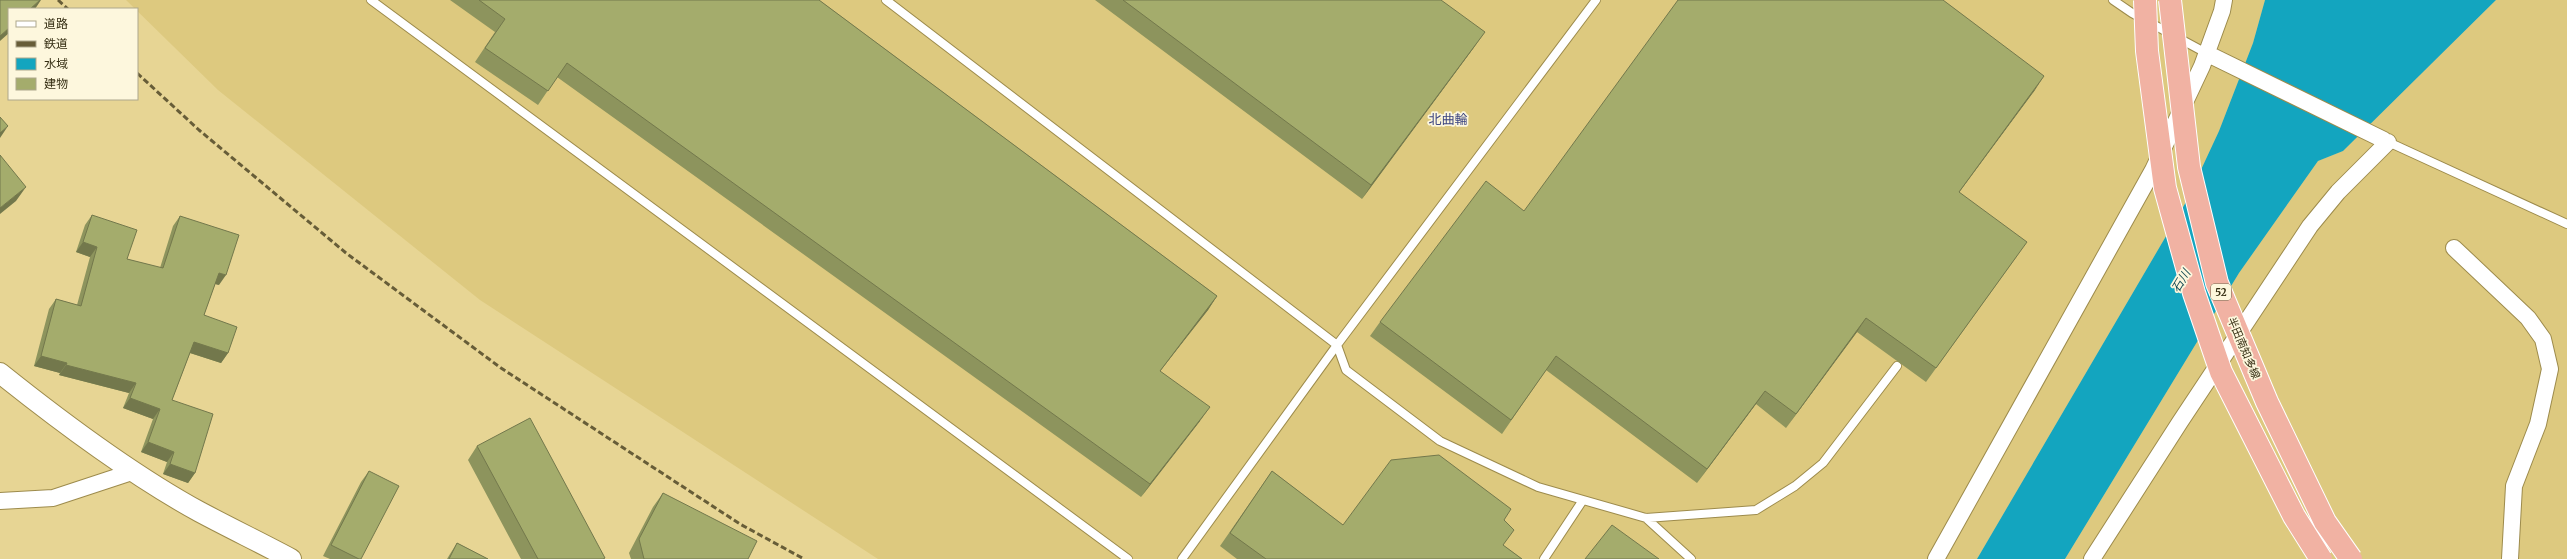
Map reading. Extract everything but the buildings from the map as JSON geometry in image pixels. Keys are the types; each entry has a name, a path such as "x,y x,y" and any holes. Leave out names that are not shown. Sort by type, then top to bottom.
{"main road":[{"name":"52","path":"2145,0 2147,51 2165,188 2194,293 2221,372 2294,516 2321,559"},
{"name":"半田南知多線","path":"2170,0 2189,167 2217,283 2267,402 2325,522 2351,559"}],"street":[{"path":"1936,559 2153,170 2209,55 2224,0"},
{"path":"2092,559 2180,422 2310,226 2338,192 2386,141 2209,55"},
{"path":"2454,248 2528,318 2543,339 2550,369 2538,424 2514,486 2510,559"},
{"path":"0,373 58,417 135,471 198,511 291,559"},
{"path":"0,501 53,498 135,471"}],"lane":[{"path":"371,0 1128,559"},
{"path":"886,0 1337,345 1346,370 1440,441 1538,487 1646,518 1756,510 1794,486 1823,463 1898,366"},
{"path":"1182,559 1337,345 1596,0"},
{"path":"2113,0 2132,13 2209,55"},
{"path":"2386,141 2567,224"},
{"path":"1544,559 1583,500"},
{"path":"1646,518 1691,559"}],"shaded area":[{"path":"126,0 2265,0 2253,43 2219,131 2186,202 1977,559 878,559 480,300 218,90 138,12 138,8 134,8"},
{"path":"2496,0 2567,0 2567,559 2065,559 2239,273 2318,161 2343,151"}],"water":[{"name":"石川","path":"2265,0 2496,0 2343,151 2318,161 2239,273 2065,559 1977,559 2186,202 2219,131 2253,43"}],"railway":[{"path":"58,0 67,8"},
{"path":"138,74 199,130 346,253 501,368 740,524 804,559"}],"district":[{"name":"北曲輪","path":"1448,119"}]}
